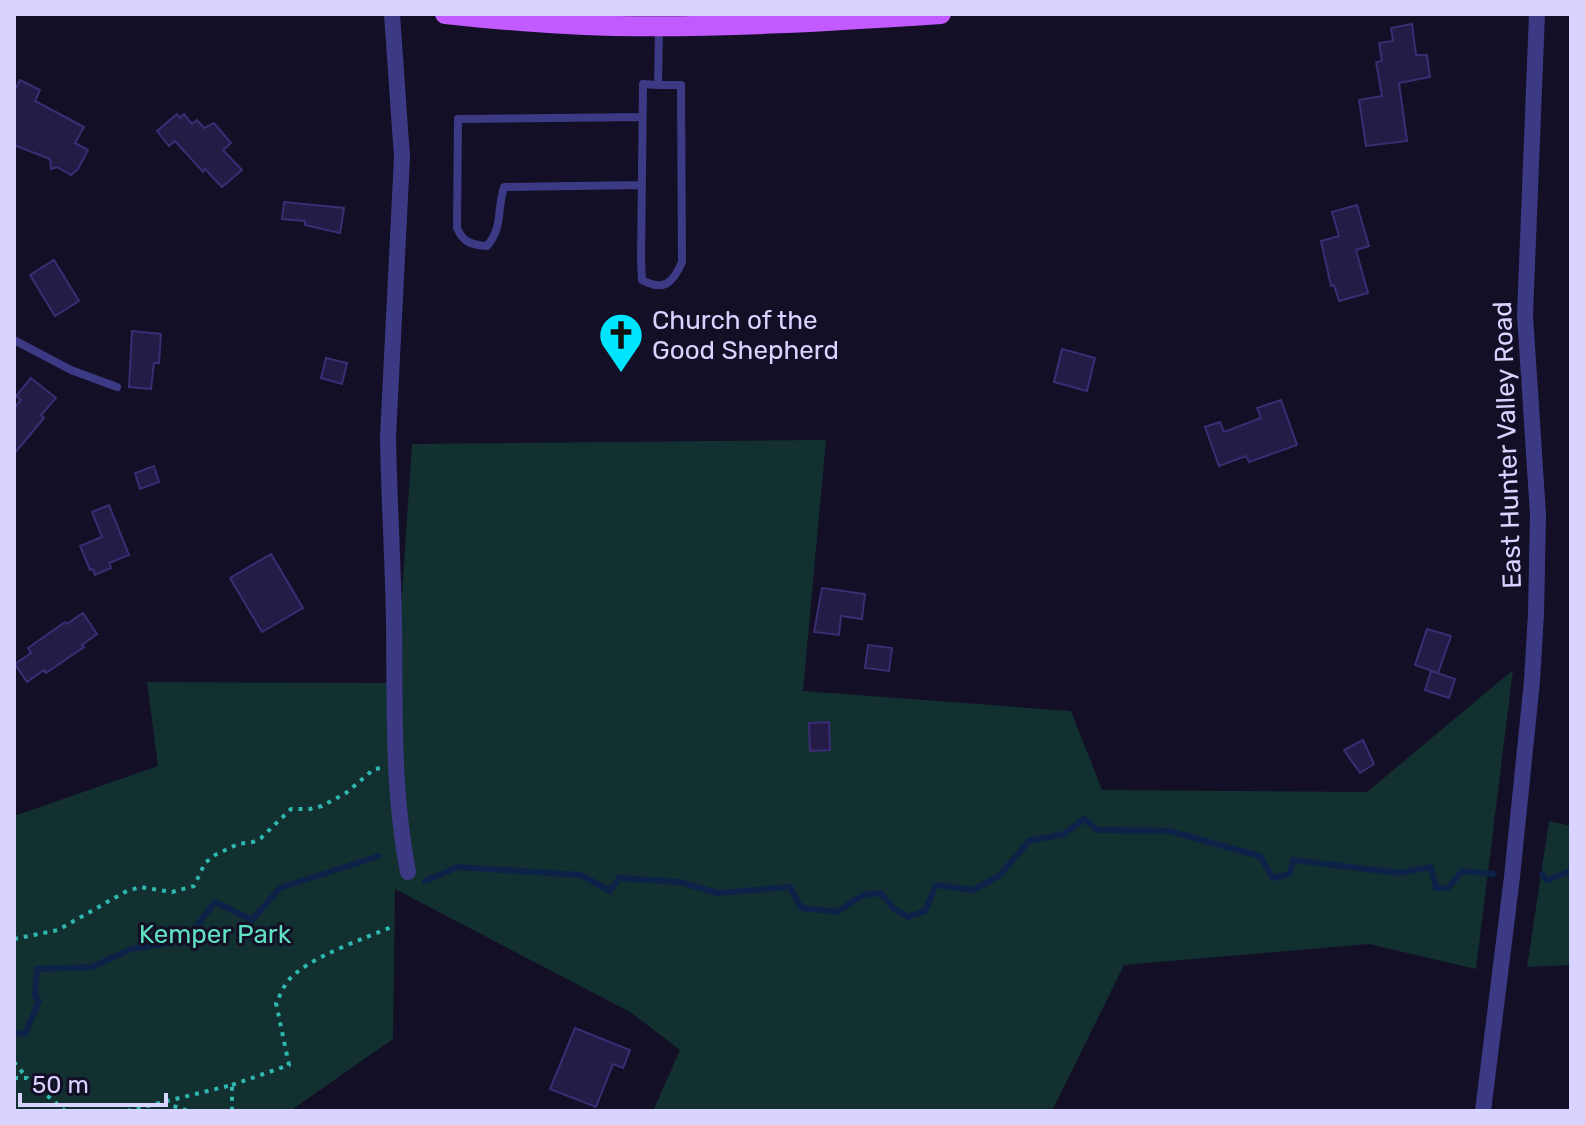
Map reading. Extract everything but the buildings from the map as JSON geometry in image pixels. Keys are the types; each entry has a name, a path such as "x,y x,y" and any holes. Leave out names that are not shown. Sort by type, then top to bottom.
{"main road":[{"path":"445,14 532,23 659,26 720,20 941,14"}],"street":[{"path":"392,14 402,157 388,437 396,792 408,872"},
{"name":"East Hunter Valley Road","path":"1483,1111 1512,877 1535,627 1538,514 1525,315 1537,14"}],"lane":[{"path":"658,85 659,26"},
{"path":"643,84 681,85 682,262 675,278 665,285 653,286 642,280 642,117 643,84"},
{"path":"641,185 504,187 500,197 500,221 494,238 487,246 473,245 461,238 457,228 458,119 642,117"},
{"path":"14,340 71,370 117,387"}],"path":[{"path":"14,939 58,930 125,892 140,887 172,892 194,886 205,863 215,855 261,838 291,809 322,806 346,793 374,769 396,765"},
{"path":"127,1111 232,1085 289,1065 276,1003 288,981 304,968 394,926"},
{"path":"14,1062 27,1078 65,1111"},
{"path":"14,1078 27,1078"},
{"path":"232,1085 232,1111"},
{"path":"161,1102 189,1111"}],"green space":[{"name":"Kemper Park","path":"826,440 803,691 1071,711 1102,790 1367,792 1513,670 1476,969 1369,944 1124,965 1052,1111 653,1111 680,1050 630,1012 395,889 393,1039 290,1111 14,1111 14,816 158,766 147,682 396,683 412,444"},
{"path":"1549,821 1571,826 1571,965 1527,967"}],"waterway":[{"path":"425,881 458,867 581,875 610,891 619,878 680,882 717,893 790,887 801,908 837,912 863,895 881,893 893,908 908,917 925,911 936,885 973,890 999,876 1029,841 1064,834 1084,819 1098,830 1169,831 1260,856 1273,878 1290,874 1293,860 1400,873 1431,867 1436,888 1448,888 1462,871 1493,874"},
{"path":"14,1033 25,1034 39,1001 35,996 37,969 92,967 131,949 168,943 175,937 190,935 215,902 252,920 280,888 379,856"},
{"path":"1542,874 1547,880 1571,871"}],"place":[{"name":"Church of the Good Shepherd","path":"621,374"}]}
